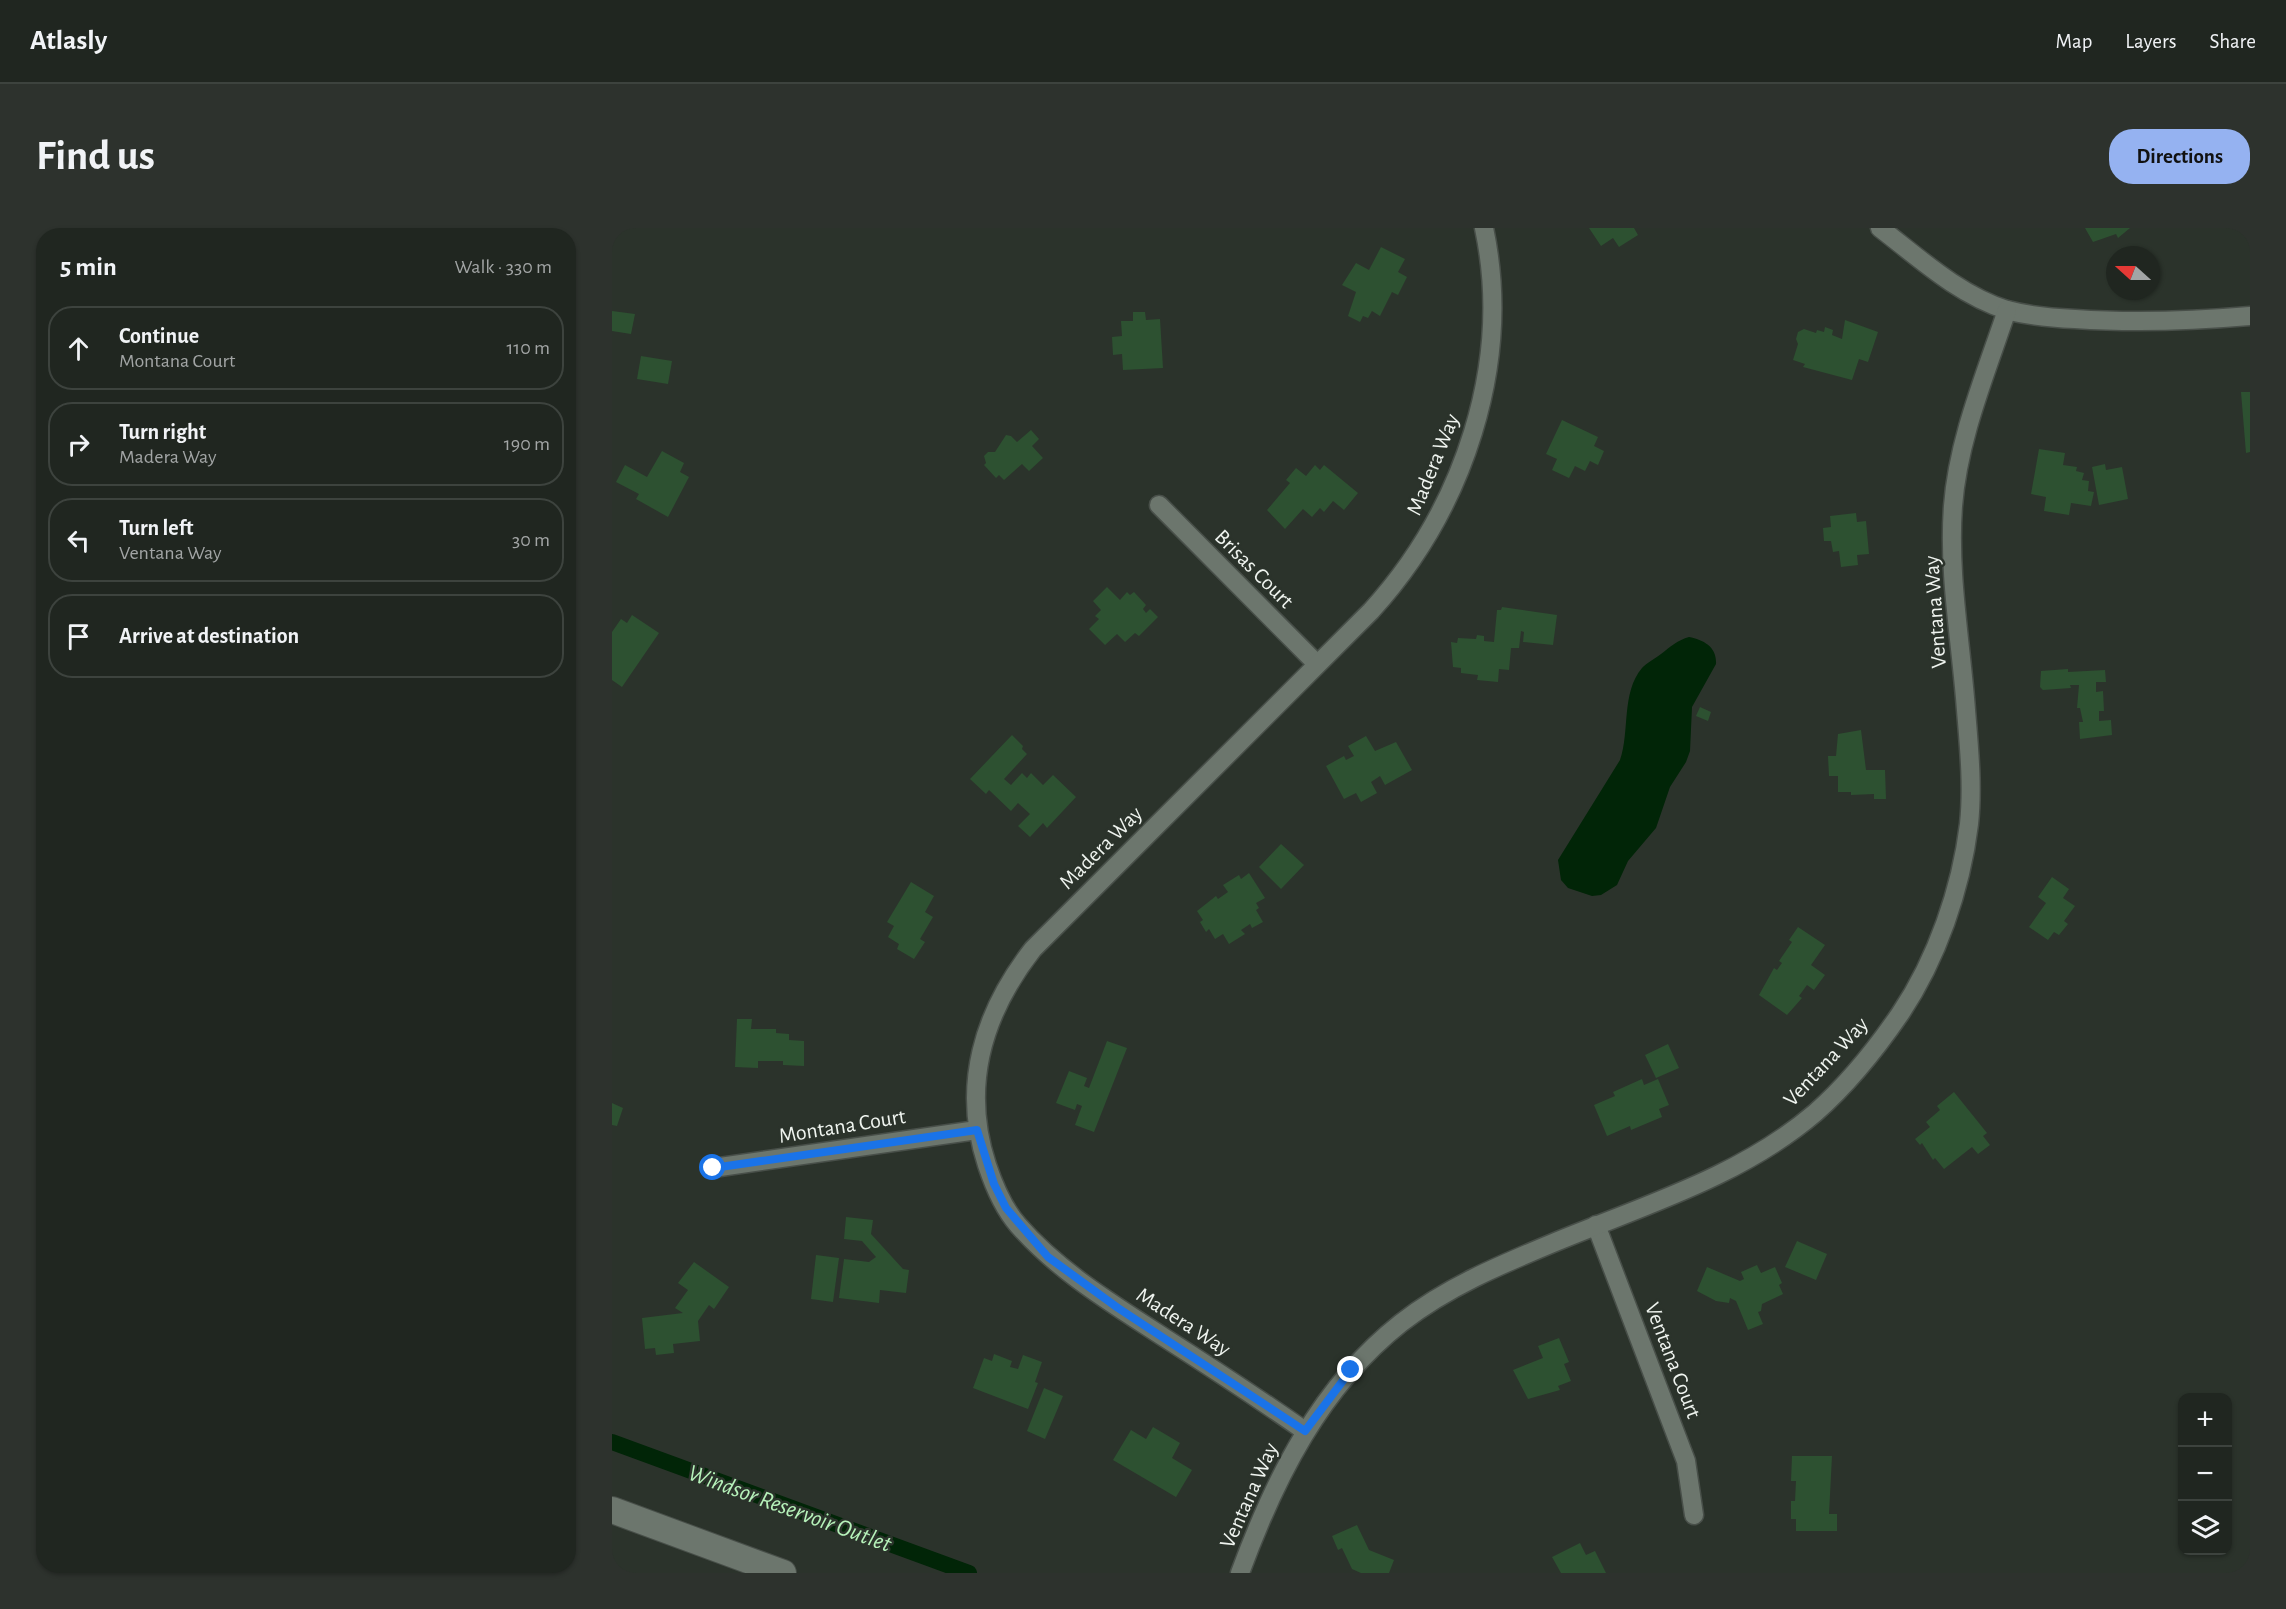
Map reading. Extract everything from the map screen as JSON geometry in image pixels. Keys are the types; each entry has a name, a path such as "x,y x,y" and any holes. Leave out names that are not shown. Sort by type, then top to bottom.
{"main road":[{"path":"612,1510 783,1573"}],"street":[{"name":"Madera Way","path":"1305,1431 1118,1308 1048,1257 1006,1208 994,1184 977,1130 974,1107 981,1053 992,1013 1013,975 1033,949 1375,606 1408,566 1432,531 1456,481 1481,401 1490,344 1491,284 1484,228"},
{"path":"1880,228 1941,275 1980,298 2007,310 2058,318 2130,322 2250,316"},
{"name":"Ventana Way","path":"1240,1573 1268,1501 1305,1431 1351,1370 1374,1347 1422,1308 1481,1273 1712,1177 1763,1149 1812,1115 1859,1066 1887,1032 1912,994 1931,956 1959,876 1969,821 1966,711 1953,584 1955,485 1970,421 2007,310"},
{"name":"Brisas Court","path":"1159,505 1317,664"},
{"name":"Montana Court","path":"713,1168 977,1130"},
{"name":"Ventana Court","path":"1596,1225 1686,1461 1694,1515"}],"shaded area":[{"path":"1689,637 1700,640 1712,649 1716,664 1692,707 1690,751 1686,762 1670,787 1656,828 1628,861 1617,885 1601,895 1592,896 1568,888 1561,880 1558,860 1620,760 1625,737 1628,701 1635,678 1646,664 1674,644"}],"building":[{"path":"1589,228 1634,228 1638,235 1619,247 1613,238 1601,246"},
{"path":"2085,228 2130,228 2118,238 2116,234 2093,242"},
{"path":"1381,247 1405,259 1398,272 1407,277 1398,295 1392,292 1380,316 1372,311 1368,318 1363,316 1360,322 1348,316 1356,292 1342,285 1356,263 1369,270"},
{"path":"612,311 635,314 631,334 612,331"},
{"path":"1133,312 1145,312 1146,320 1160,319 1163,368 1123,370 1122,354 1113,355 1112,337 1122,336 1121,321 1133,321"},
{"path":"1845,320 1878,332 1868,362 1859,359 1852,380 1803,367 1805,364 1793,360 1798,344 1796,339 1798,332 1804,329 1816,333 1817,330 1824,332 1825,327 1833,330 1832,335 1842,339"},
{"path":"641,356 672,361 668,384 637,379"},
{"path":"2241,392 2250,392 2250,452 2246,453"},
{"path":"1562,420 1598,437 1594,446 1604,451 1598,465 1590,461 1585,471 1575,466 1569,478 1552,470 1557,459 1546,454"},
{"path":"1031,430 1039,439 1032,446 1043,458 1029,471 1022,464 1004,480 999,475 996,478 984,465 986,463 984,456 988,452 995,452 1006,435 1011,436 1017,442"},
{"path":"2039,449 2065,453 2063,465 2077,467 2076,471 2084,473 2082,480 2089,481 2088,491 2094,492 2091,506 2071,503 2069,515 2044,511 2046,497 2031,494"},
{"path":"662,451 684,463 680,472 689,477 668,517 636,499 639,494 616,482 625,465 647,477"},
{"path":"2105,464 2106,470 2122,467 2128,499 2099,505 2092,467"},
{"path":"1315,465 1320,470 1324,465 1358,493 1344,510 1333,501 1324,512 1320,508 1312,517 1303,509 1285,529 1267,510 1290,483 1286,480 1296,468 1306,476"},
{"path":"1856,513 1857,522 1866,521 1869,554 1857,555 1858,565 1841,567 1839,551 1833,552 1831,541 1824,541 1823,528 1831,527 1830,516"},
{"path":"1107,587 1120,600 1127,592 1130,595 1134,592 1146,605 1143,609 1146,613 1150,609 1158,617 1139,636 1135,633 1125,642 1117,634 1105,645 1089,629 1099,619 1095,616 1101,610 1093,601"},
{"path":"1502,607 1557,615 1553,645 1523,642 1524,632 1521,631 1519,648 1511,648 1509,670 1499,669 1498,682 1477,680 1478,675 1461,673 1461,668 1453,667 1451,642 1457,643 1458,638 1476,639 1477,635 1484,636 1484,641 1494,642 1497,610 1501,610"},
{"path":"632,615 659,633 622,687 612,680 612,632 621,619 627,623"},
{"path":"2068,669 2068,672 2105,670 2106,682 2096,682 2096,692 2103,691 2104,711 2099,711 2099,721 2111,720 2112,735 2080,739 2079,722 2083,722 2080,708 2077,708 2079,685 2070,685 2071,688 2043,690 2040,687 2041,671"},
{"path":"1700,707 1711,712 1708,721 1696,716"},
{"path":"1861,730 1866,770 1885,770 1886,799 1874,799 1874,794 1851,795 1851,792 1838,792 1838,776 1829,776 1828,756 1836,756 1838,734"},
{"path":"1012,735 1023,746 1022,749 1027,754 1004,779 1011,785 1022,773 1027,778 1031,773 1043,785 1053,775 1076,797 1047,828 1043,823 1030,837 1018,826 1030,814 1018,803 1011,811 989,790 986,794 970,779"},
{"path":"1366,736 1375,751 1396,742 1412,770 1385,785 1380,776 1371,782 1377,793 1361,802 1356,793 1344,799 1326,766 1344,756 1346,760 1354,756 1348,746"},
{"path":"1281,844 1304,865 1281,889 1259,867"},
{"path":"1249,873 1265,898 1256,903 1259,908 1256,910 1263,922 1252,928 1250,924 1241,930 1245,934 1229,944 1223,934 1215,939 1209,929 1206,932 1200,922 1203,920 1197,911 1216,896 1218,899 1228,892 1223,885 1239,875 1241,879"},
{"path":"2052,877 2069,889 2063,898 2075,906 2064,921 2068,924 2059,935 2054,932 2048,940 2029,927 2046,903 2038,897"},
{"path":"911,882 934,896 925,912 933,917 920,939 925,942 914,959 897,949 899,944 888,937 894,926 887,922"},
{"path":"1798,927 1825,945 1811,965 1825,975 1814,990 1807,985 1799,996 1802,998 1787,1015 1759,995 1774,968 1777,970 1782,963 1779,961 1792,942 1789,940"},
{"path":"737,1019 752,1019 751,1029 776,1029 776,1033 789,1034 789,1040 804,1041 804,1066 783,1065 783,1061 758,1061 758,1068 735,1067"},
{"path":"1107,1041 1127,1048 1094,1132 1075,1125 1082,1106 1077,1104 1075,1110 1056,1103 1069,1071 1087,1078 1084,1086 1089,1088"},
{"path":"1668,1044 1679,1068 1656,1078 1645,1055"},
{"path":"1642,1079 1644,1085 1658,1079 1669,1105 1659,1109 1662,1117 1631,1130 1630,1126 1607,1136 1594,1105 1615,1096 1613,1092"},
{"path":"1954,1092 1987,1133 1983,1136 1990,1145 1978,1154 1972,1147 1944,1169 1935,1158 1933,1160 1922,1143 1920,1145 1915,1139 1930,1127 1926,1122 1940,1110 1937,1106"},
{"path":"612,1103 623,1108 617,1126 612,1125"},
{"path":"846,1217 873,1220 871,1234 903,1269 909,1270 906,1293 880,1290 879,1303 839,1298 844,1259 869,1262 876,1257 862,1241 844,1239"},
{"path":"1797,1241 1827,1254 1816,1280 1785,1267"},
{"path":"816,1255 839,1258 833,1302 811,1299"},
{"path":"694,1262 729,1287 714,1309 709,1305 698,1321 700,1341 673,1344 674,1353 656,1355 655,1348 645,1349 642,1318 683,1313 675,1308 688,1290 678,1283"},
{"path":"1757,1265 1761,1273 1775,1267 1782,1283 1779,1285 1783,1294 1762,1304 1761,1311 1758,1312 1763,1324 1748,1330 1736,1301 1730,1298 1729,1303 1716,1301 1697,1291 1707,1267 1740,1281 1744,1279 1741,1272"},
{"path":"1559,1338 1569,1362 1564,1364 1571,1381 1558,1386 1560,1390 1528,1399 1513,1370 1543,1358 1538,1346"},
{"path":"994,1354 1012,1361 1010,1367 1018,1369 1023,1355 1042,1362 1035,1382 1038,1383 1028,1409 973,1388 984,1358 992,1361"},
{"path":"1044,1388 1063,1396 1045,1439 1027,1431"},
{"path":"1153,1427 1180,1443 1172,1458 1192,1470 1176,1497 1113,1460 1131,1430 1146,1439"},
{"path":"1792,1456 1832,1456 1829,1514 1837,1514 1837,1531 1796,1531 1796,1519 1791,1519 1791,1501 1795,1501 1796,1481 1791,1481"},
{"path":"1357,1525 1369,1550 1394,1560 1389,1573 1361,1573 1352,1569 1342,1548 1338,1550 1332,1536"},
{"path":"1580,1543 1586,1555 1595,1551 1606,1573 1561,1573 1552,1557"}],"waterway":[{"name":"Windsor Reservoir Outlet","path":"612,1442 969,1573"}],"route":[{"path":"713,1168 977,1130 994,1184 1006,1208 1017,1224 1048,1257 1118,1308 1305,1431 1324,1402 1351,1370"}]}
